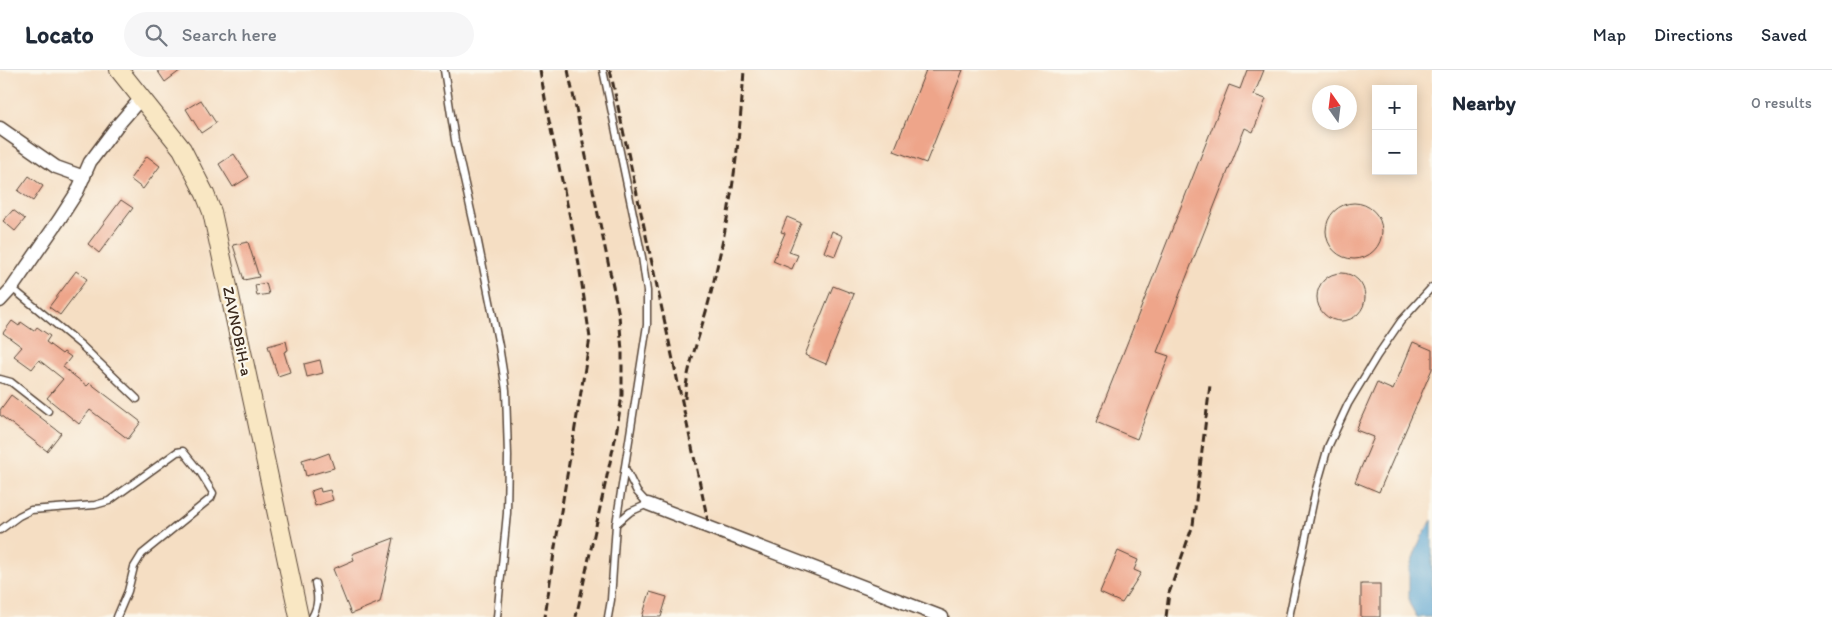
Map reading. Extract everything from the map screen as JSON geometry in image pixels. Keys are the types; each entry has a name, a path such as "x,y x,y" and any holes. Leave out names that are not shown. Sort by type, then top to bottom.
{"main road":[{"name":"ZAVNOBiH-a","path":"119,70 182,149 212,212 299,617"}],"street":[{"path":"0,301 12,288 59,220 77,192 90,162 142,97"},
{"path":"0,128 56,167 84,177"},
{"path":"648,504 942,617"}],"lane":[{"path":"444,70 455,140 482,261 506,390 507,513 497,617"},
{"path":"603,70 642,257 647,291 647,325 616,524 611,600 608,617"},
{"path":"1289,617 1316,489 1328,447 1348,404 1377,356 1401,321 1432,287"},
{"path":"12,288 82,345 137,399"},
{"path":"0,378 11,382 48,411"},
{"path":"0,530 31,510 94,505 109,501 177,452 183,451 214,493 211,498 142,554 134,568 128,591 117,617"},
{"path":"616,524 630,512 648,504 637,492 625,467"},
{"path":"312,617 317,606 318,597 315,583"}],"water":[{"path":"1432,520 1432,617 1417,617 1409,603 1409,569 1421,538"}],"building":[{"path":"157,70 181,70 165,82"},
{"path":"926,70 963,70 926,163 894,151"},
{"path":"1247,70 1264,70 1254,95 1266,99 1253,132 1245,128 1157,352 1169,356 1137,439 1096,422 1229,85 1240,89"},
{"path":"201,100 216,123 201,133 186,109"},
{"path":"234,154 249,177 233,187 219,164"},
{"path":"147,156 160,166 143,189 130,179"},
{"path":"29,176 43,186 33,201 18,191"},
{"path":"121,200 133,208 99,253 88,244"},
{"path":"1349,203 1359,203 1374,211 1380,220 1382,231 1380,242 1374,251 1359,259 1349,259 1338,254 1331,247 1326,236 1326,226 1331,215 1338,208"},
{"path":"13,210 25,219 15,231 3,221"},
{"path":"787,217 801,223 789,252 798,255 792,269 773,261 785,233 781,232"},
{"path":"832,231 843,236 835,256 824,252"},
{"path":"248,242 259,277 244,280 233,245"},
{"path":"76,271 87,279 60,315 49,307"},
{"path":"1341,273 1350,275 1358,280 1363,288 1365,297 1363,306 1358,314 1350,319 1341,321 1332,319 1324,314 1319,306 1317,297 1319,288 1324,280 1332,275"},
{"path":"266,283 269,294 257,296 255,285"},
{"path":"833,286 854,294 826,364 805,355"},
{"path":"12,321 19,326 21,322 34,331 37,327 50,336 46,342 62,354 64,352 71,357 63,367 87,386 90,383 141,422 128,439 90,410 79,424 47,398 63,379 39,360 32,369 14,356 22,347 3,333"},
{"path":"286,341 288,350 284,352 290,372 278,376 268,346"},
{"path":"1413,342 1432,350 1432,369 1379,492 1355,482 1374,437 1356,430 1377,383 1393,390"},
{"path":"320,360 323,373 307,377 304,364"},
{"path":"11,395 61,433 47,451 0,415 0,410"},
{"path":"329,453 334,468 306,476 302,460 312,457 313,459"},
{"path":"320,488 321,492 330,490 333,500 315,506 311,491"},
{"path":"394,538 380,602 351,614 333,569 354,560 352,554"},
{"path":"1118,551 1138,560 1134,570 1141,573 1122,603 1100,593"},
{"path":"1361,584 1380,584 1380,617 1361,617"},
{"path":"650,592 667,597 661,617 642,617"}],"railway":[{"path":"540,70 576,245 590,338 545,617"},
{"path":"568,70 619,315 622,351 622,395 616,435 576,617"},
{"path":"610,70 708,521"},
{"path":"685,399 689,370 711,292 724,235 738,141 744,70"},
{"path":"1166,617 1169,593 1193,525 1210,385"}]}
